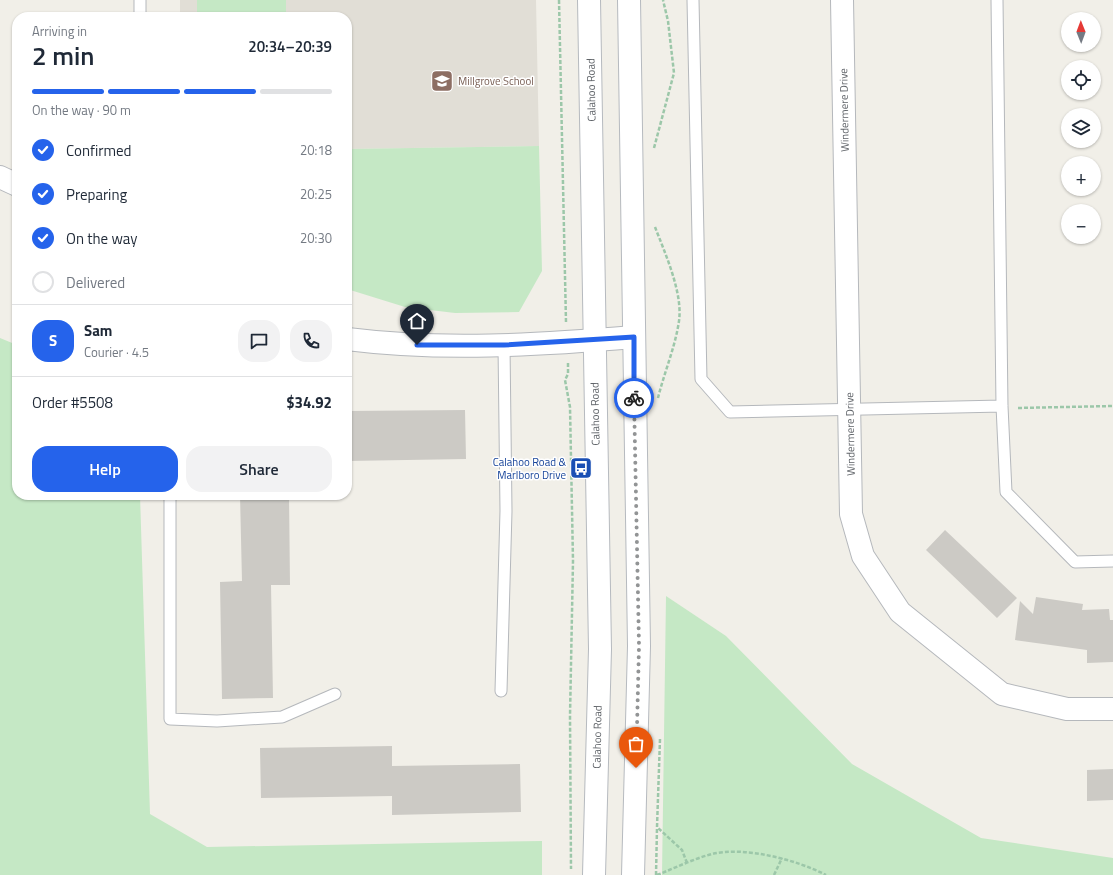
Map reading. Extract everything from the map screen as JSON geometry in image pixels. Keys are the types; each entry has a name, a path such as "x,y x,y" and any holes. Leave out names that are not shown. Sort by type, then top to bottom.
{"main road":[{"name":"Calahoo Road","path":"589,0 600,649 594,875"},
{"path":"629,0 639,646 633,875"},
{"name":"Windermere Drive","path":"842,0 851,514 863,556 900,612 1002,694 1067,709 1113,709"},
{"path":"0,177 12,183"},
{"path":"352,340 389,344 458,346 567,342 634,337"}],"lane":[{"path":"140,0 140,12"},
{"path":"693,0 701,379 730,412 1002,406"},
{"path":"997,0 1002,406 1006,492 1075,562 1113,561"},
{"path":"502,691 506,511 504,345"},
{"path":"170,500 170,719 216,721 282,717 335,694"}],"path":[{"path":"559,0 568,374 565,380 570,407 573,561 570,716 571,875"},
{"path":"652,153 674,73 668,21 663,0"},
{"path":"653,223 672,269 677,293 680,320 656,403"},
{"path":"1002,406 1022,408 1113,406"},
{"path":"660,736 657,875 713,854 742,853 782,858 809,866 826,875"},
{"path":"658,828 682,850 687,863"},
{"path":"774,875 782,858"}],"shaded area":[{"name":"Millgrove School","path":"180,0 536,0 539,146 352,149 352,12 180,12"}],"green space":[{"path":"197,0 286,0 286,12 197,12"},
{"path":"539,146 542,271 519,312 455,313 405,307 352,291 352,149"},
{"path":"0,338 12,343 12,500 140,500 150,814 207,847 542,841 542,875 0,875"},
{"path":"666,596 726,636 852,764 981,838 1113,858 1113,875 662,875"}],"building":[{"path":"465,410 466,459 352,461 352,411"},
{"path":"240,500 289,500 290,585 271,585 273,698 222,699 220,582 242,581"},
{"path":"945,530 1017,598 997,618 926,550"},
{"path":"1036,597 1083,604 1082,610 1109,609 1110,620 1113,620 1113,662 1087,663 1087,650 1015,640 1020,601 1033,614"},
{"path":"392,746 392,766 520,764 521,812 392,815 392,796 261,798 260,748"},
{"path":"1113,769 1113,800 1087,801 1087,770"}],"way so far":[{"path":"634,398 639,646 636,768"}],"place":[{"name":"Millgrove School","path":"442,81"},
{"name":"Calahoo Road & Marlboro Drive","path":"581,468"}],"route":[{"path":"417,345 504,345 558,343 634,337 634,398"}]}
